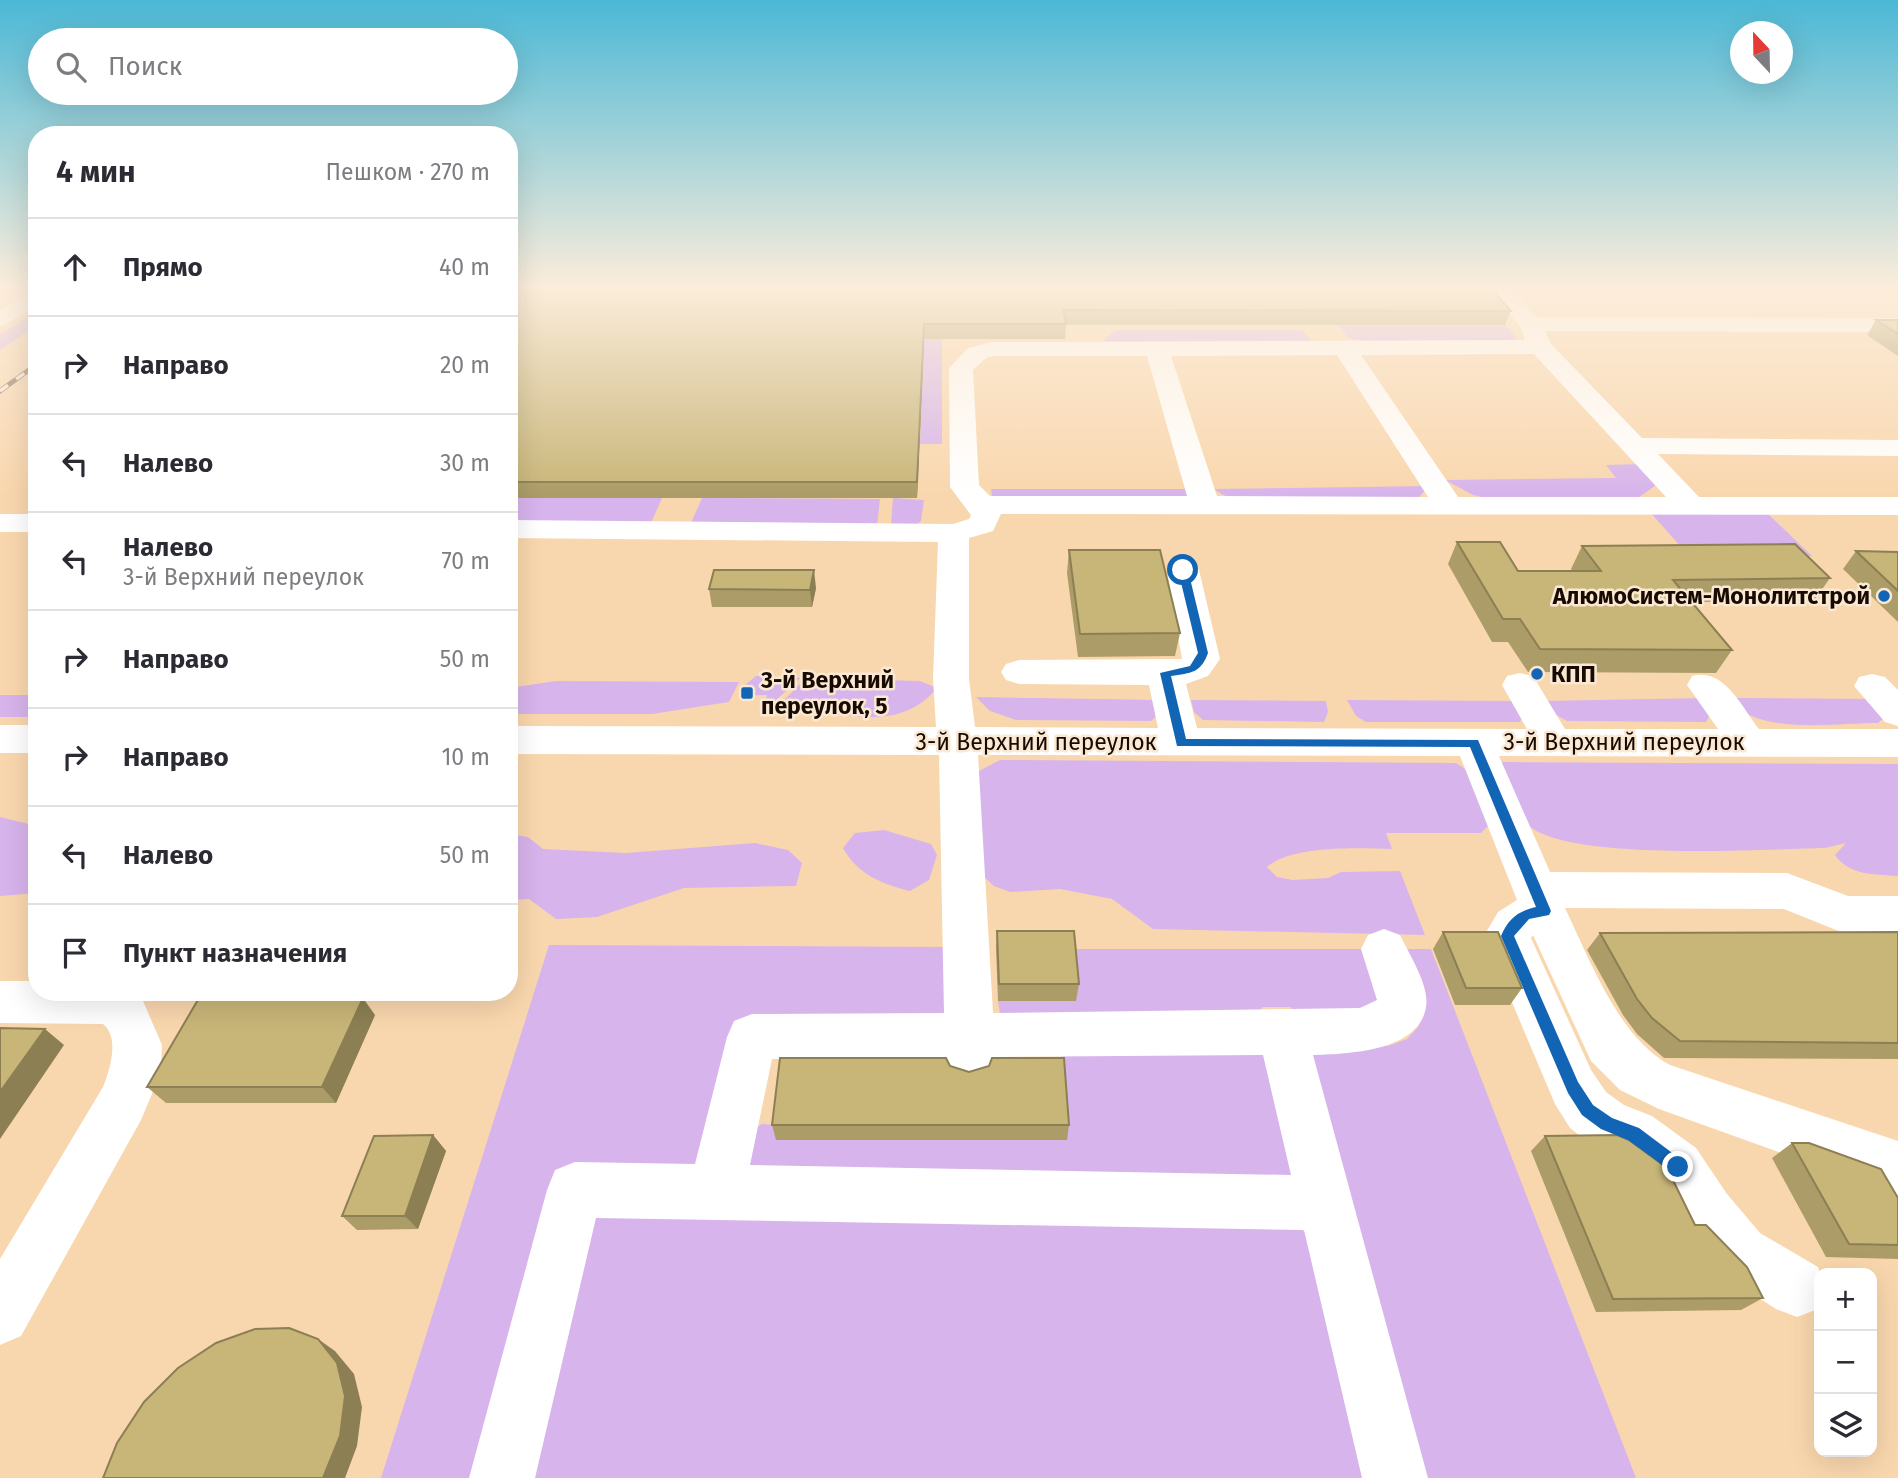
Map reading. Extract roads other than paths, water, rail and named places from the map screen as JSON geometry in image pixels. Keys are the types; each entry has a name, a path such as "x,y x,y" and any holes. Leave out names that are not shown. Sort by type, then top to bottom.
{"street":[{"path":"518,529 954,533 982,526 986,515 982,505 965,487 961,368 971,357"},
{"path":"1159,357 1205,506"},
{"path":"1351,357 1449,506"},
{"path":"1549,357 1692,507"},
{"path":"1634,446 1898,448"},
{"path":"982,505 1898,506"},
{"path":"0,523 28,523"},
{"path":"954,533 940,678 958,741 968,947 969,1049"},
{"path":"1018,672 1186,673 1199,665 1202,659 1183,570"},
{"path":"1165,673 1181,743"},
{"path":"1520,685 1554,742"},
{"path":"1705,685 1748,742"},
{"path":"1872,686 1898,713"},
{"path":"0,739 28,740"},
{"name":"3-й Верхний переулок","path":"518,740 1898,743"},
{"path":"1474,743 1540,900 1609,1045 1621,1061 1637,1074 1659,1085 1898,1168"},
{"path":"1797,1288 1740,1253 1707,1214 1678,1167 1633,1134 1607,1124 1588,1110 1573,1087 1507,936 1512,926 1540,900 1787,891 1846,915 1898,915"},
{"path":"716,1194 752,1037 969,1049 1282,1033 1352,1032 1376,1028 1391,1020 1402,1007 1400,990 1384,949"},
{"path":"0,1002 103,1003 124,1009 138,1043 138,1066 123,1102 0,1315"},
{"path":"1282,1033 1395,1478"},
{"path":"502,1478 575,1190 1327,1203"}],"railway":[{"path":"0,391 28,371"}],"place":[{"name":"АлюмоСистем-Монолитстрой","path":"1884,596"},
{"name":"КПП","path":"1537,674"},
{"name":"3-й Верхний переулок, 5","path":"747,693"}]}
